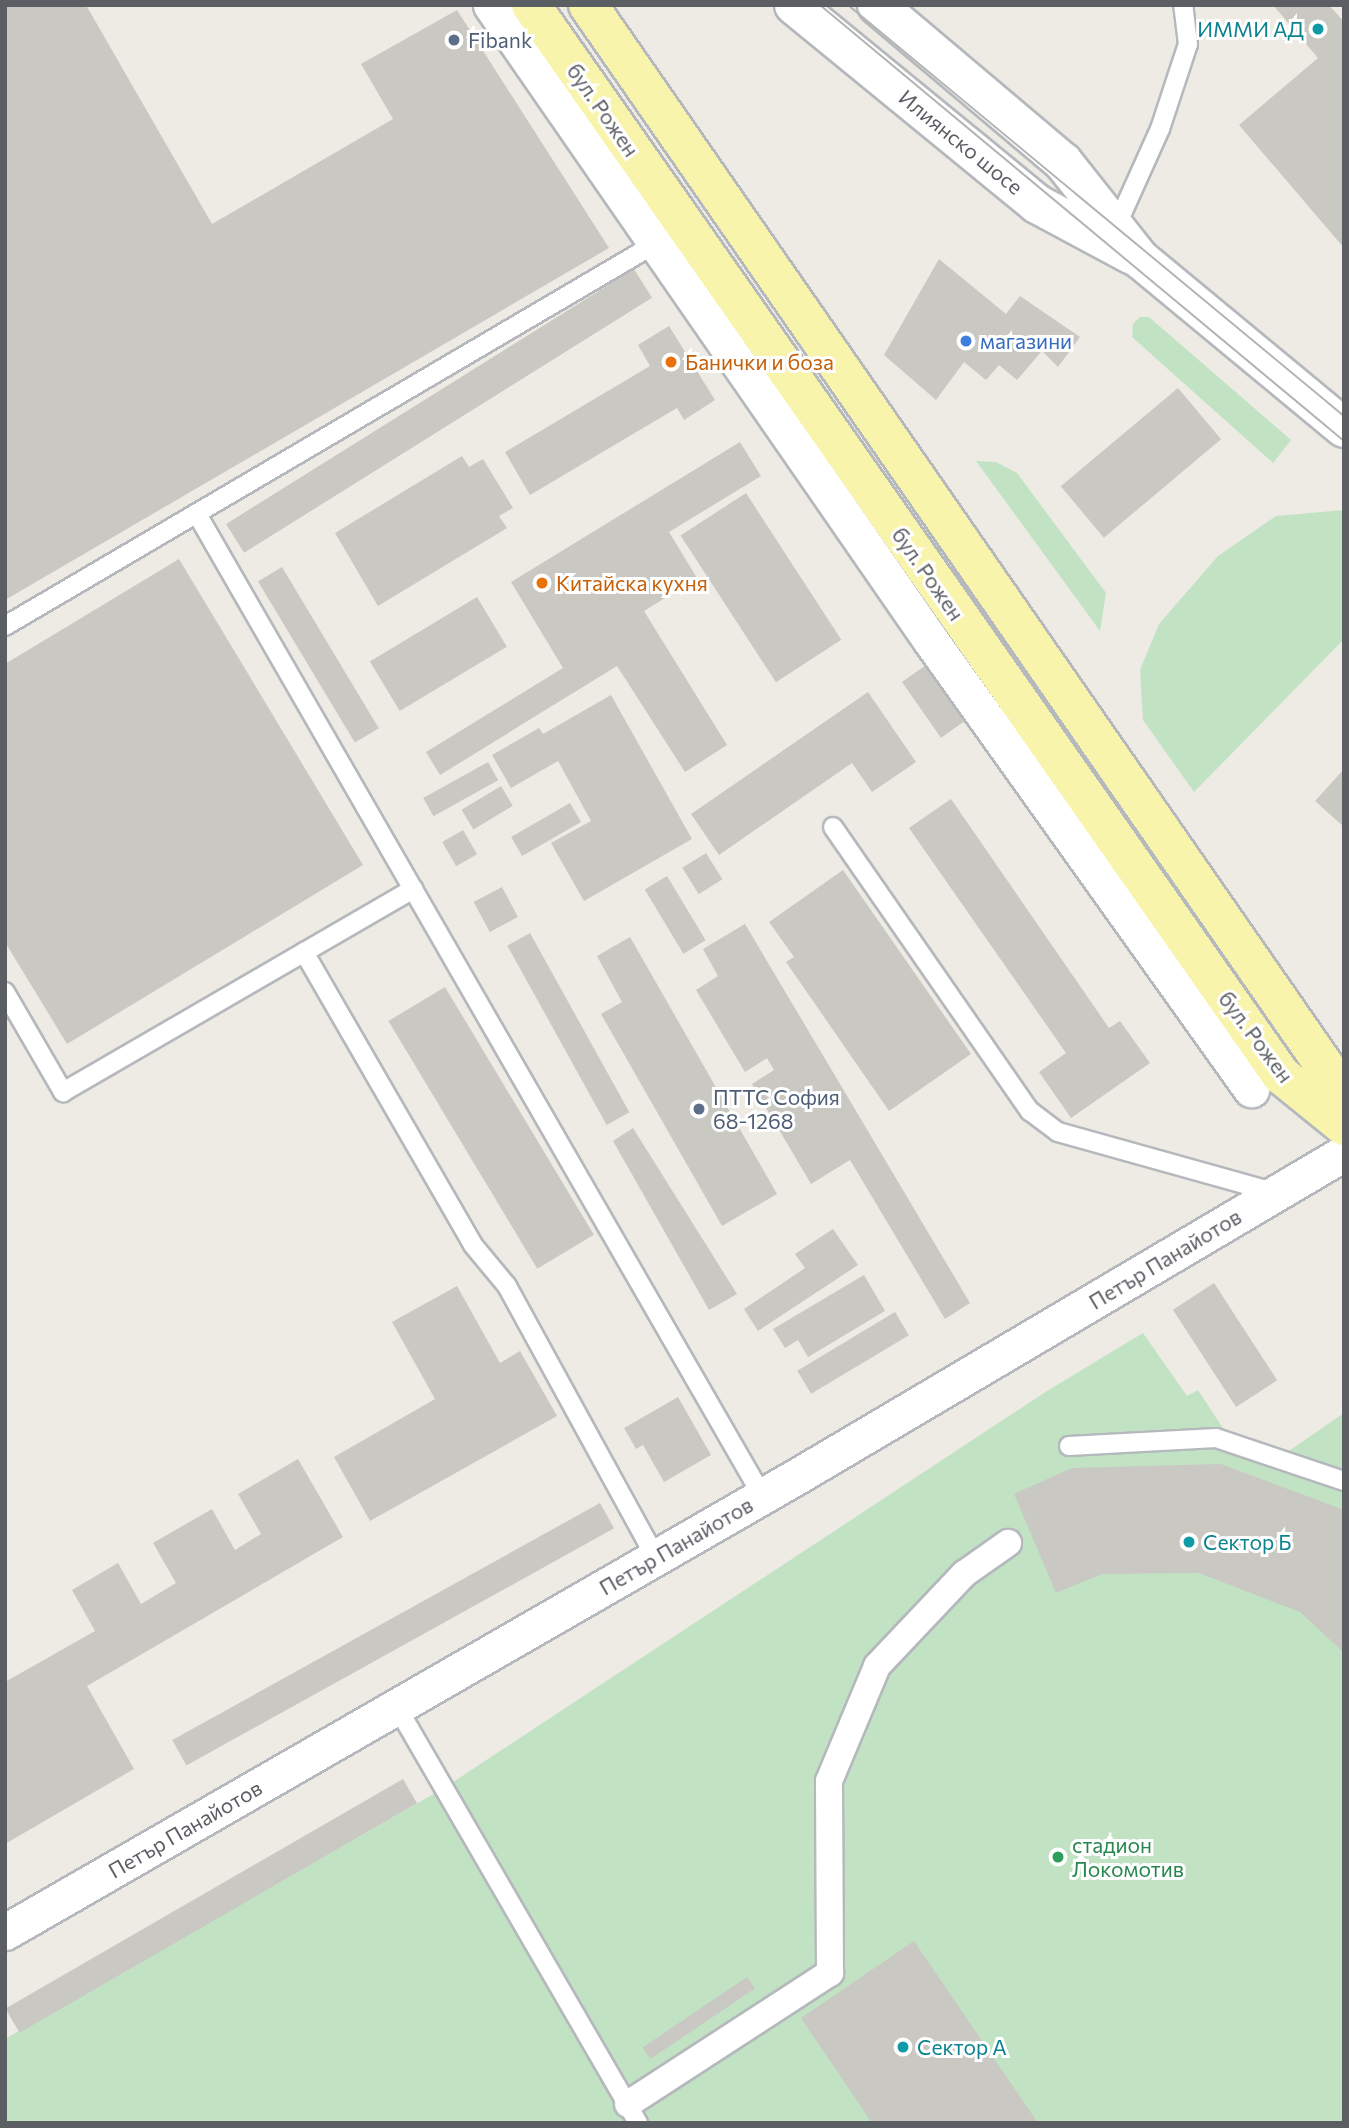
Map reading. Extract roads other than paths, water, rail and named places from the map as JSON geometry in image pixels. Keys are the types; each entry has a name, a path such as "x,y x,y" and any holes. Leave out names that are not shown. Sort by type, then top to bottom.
{"main road":[{"name":"бул. Рожен","path":"531,5 669,236 1281,1075 1344,1126"},
{"name":"бул. Рожен","path":"588,5 1326,1068 1344,1102"}],"street":[{"name":"бул. Рожен","path":"491,5 669,236 1251,1090"},
{"name":"Илиянско шосе","path":"794,5 1037,204 1110,236 1344,428"},
{"name":"Илиянско шосе","path":"877,5 1063,162 1110,236"},
{"name":"Петър Панайотов","path":"5,1932 762,1497 1344,1153"},
{"path":"633,2113 830,1973 829,1781 866,1691 877,1666 955,1583 1007,1543"}],"lane":[{"path":"1110,236 1160,130 1188,44 1184,5"},
{"path":"5,626 724,202"},
{"path":"197,514 762,1497"},
{"path":"832,827 1030,1111 1058,1132 1276,1193"},
{"path":"5,992 62,1092 413,890"},
{"path":"304,952 473,1245 507,1286 656,1558"},
{"path":"1069,1446 1216,1438 1344,1481"},
{"path":"397,1707 633,2113"}],"tram line":[{"path":"820,5 1344,441"},
{"path":"848,5 1344,416"}],"place":[{"name":"ИММИ АД","path":"1318,29"},
{"name":"Fibank","path":"454,40"},
{"name":"магазини","path":"966,341"},
{"name":"Банички и боза","path":"671,362"},
{"name":"Китайска кухня","path":"542,583"},
{"name":"ПТТС София 68-1268","path":"699,1109"},
{"name":"Сектор Б","path":"1189,1542"},
{"name":"стадион Локомотив","path":"1058,1857"},
{"name":"Сектор А","path":"903,2047"}]}
